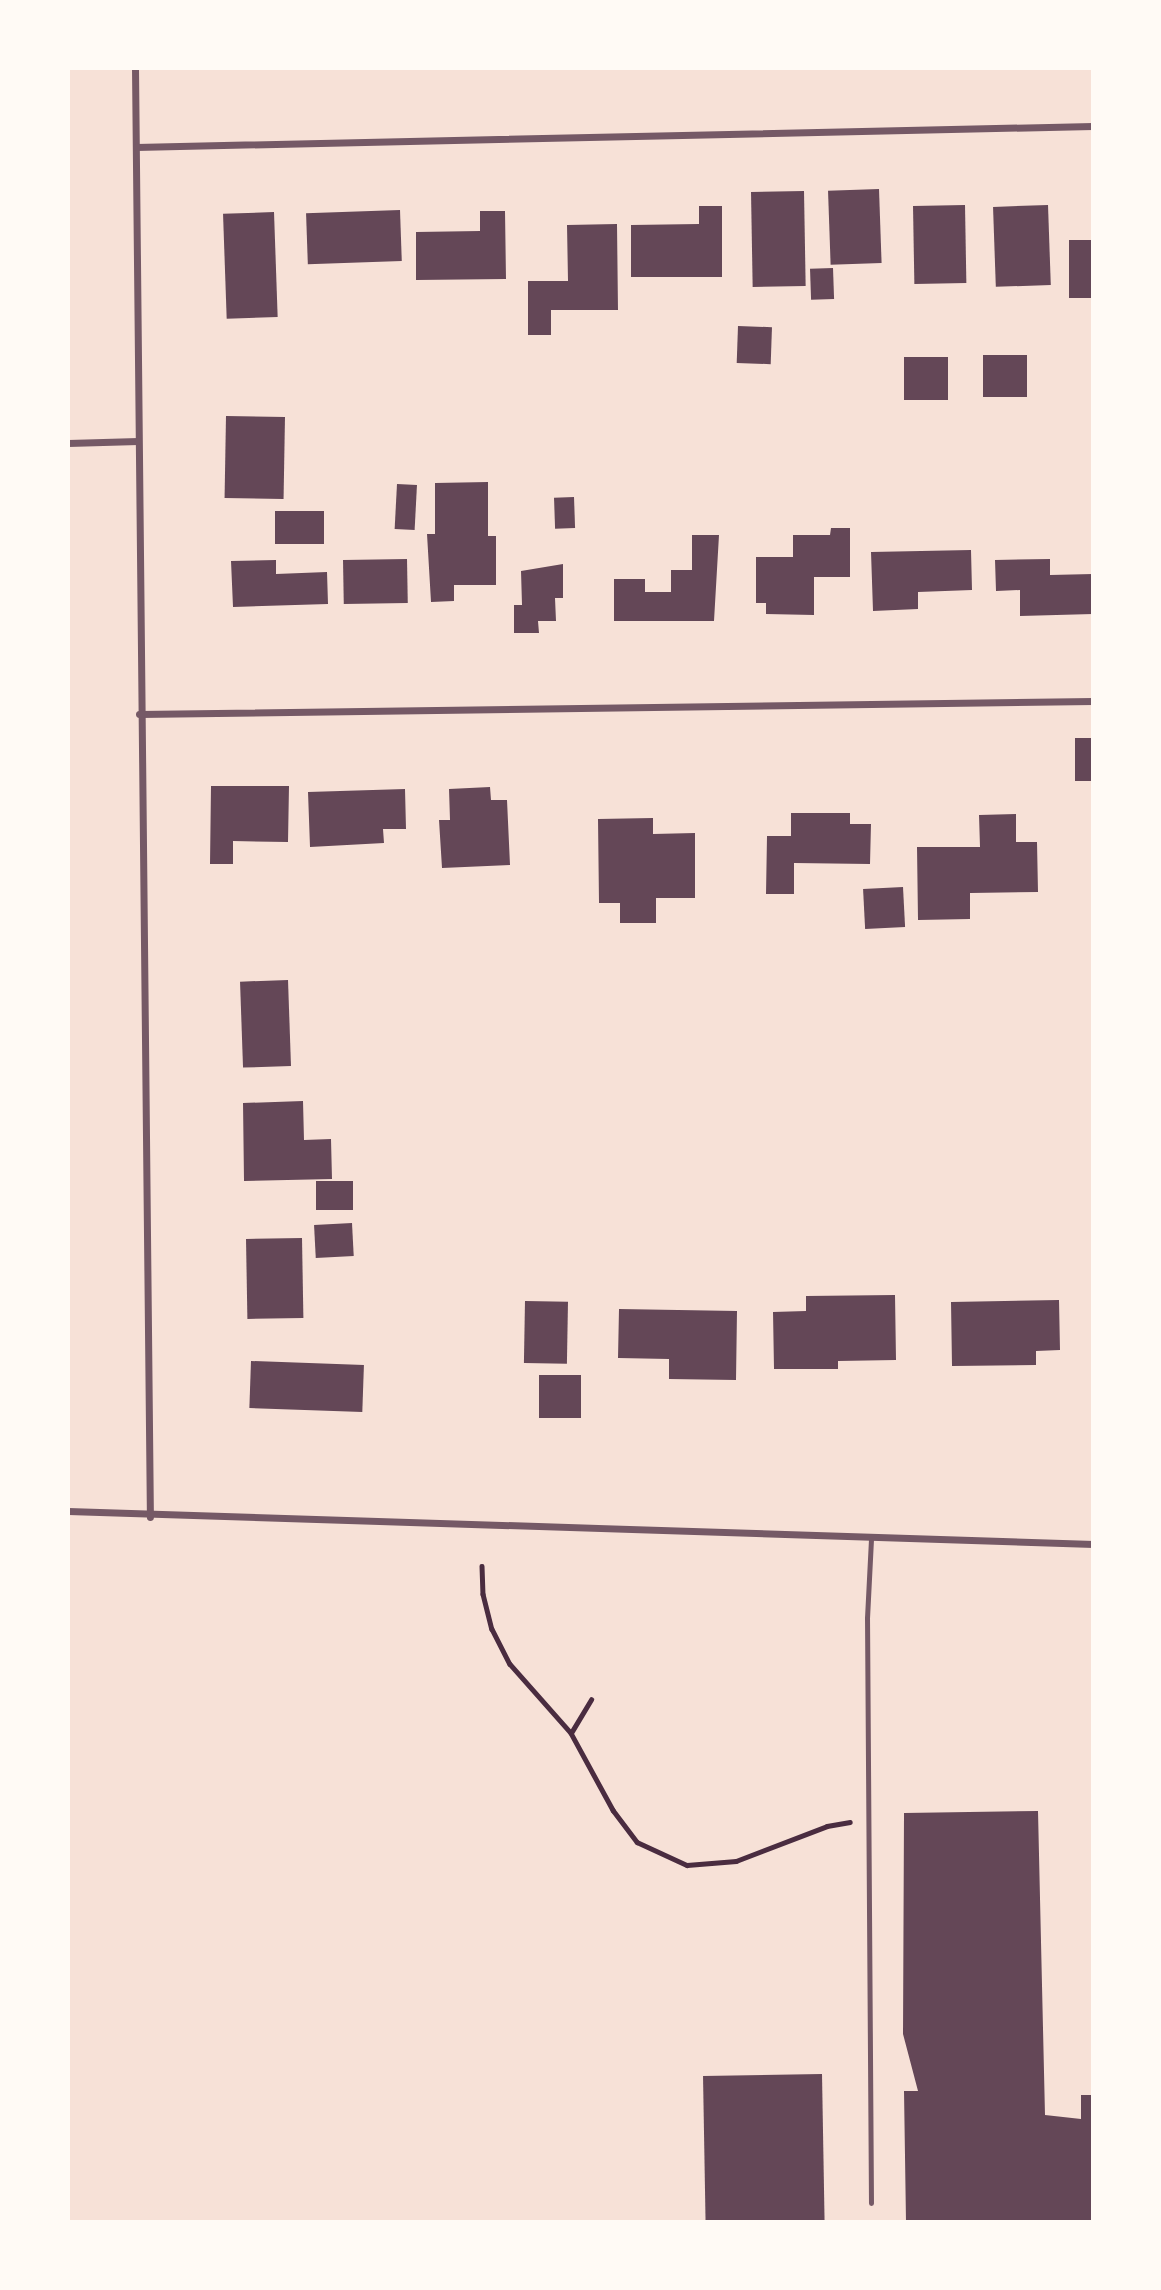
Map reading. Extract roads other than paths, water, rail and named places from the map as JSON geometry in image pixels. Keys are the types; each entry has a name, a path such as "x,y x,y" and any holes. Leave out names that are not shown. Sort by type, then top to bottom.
{"street":[{"path":"135,68 139,714 150,1517"},
{"path":"136,147 1093,126"},
{"path":"68,443 138,441"},
{"path":"139,714 1093,701"},
{"path":"68,1511 150,1517 1093,1544"}],"lane":[{"path":"870,2203 868,1820 871,1538"}]}
